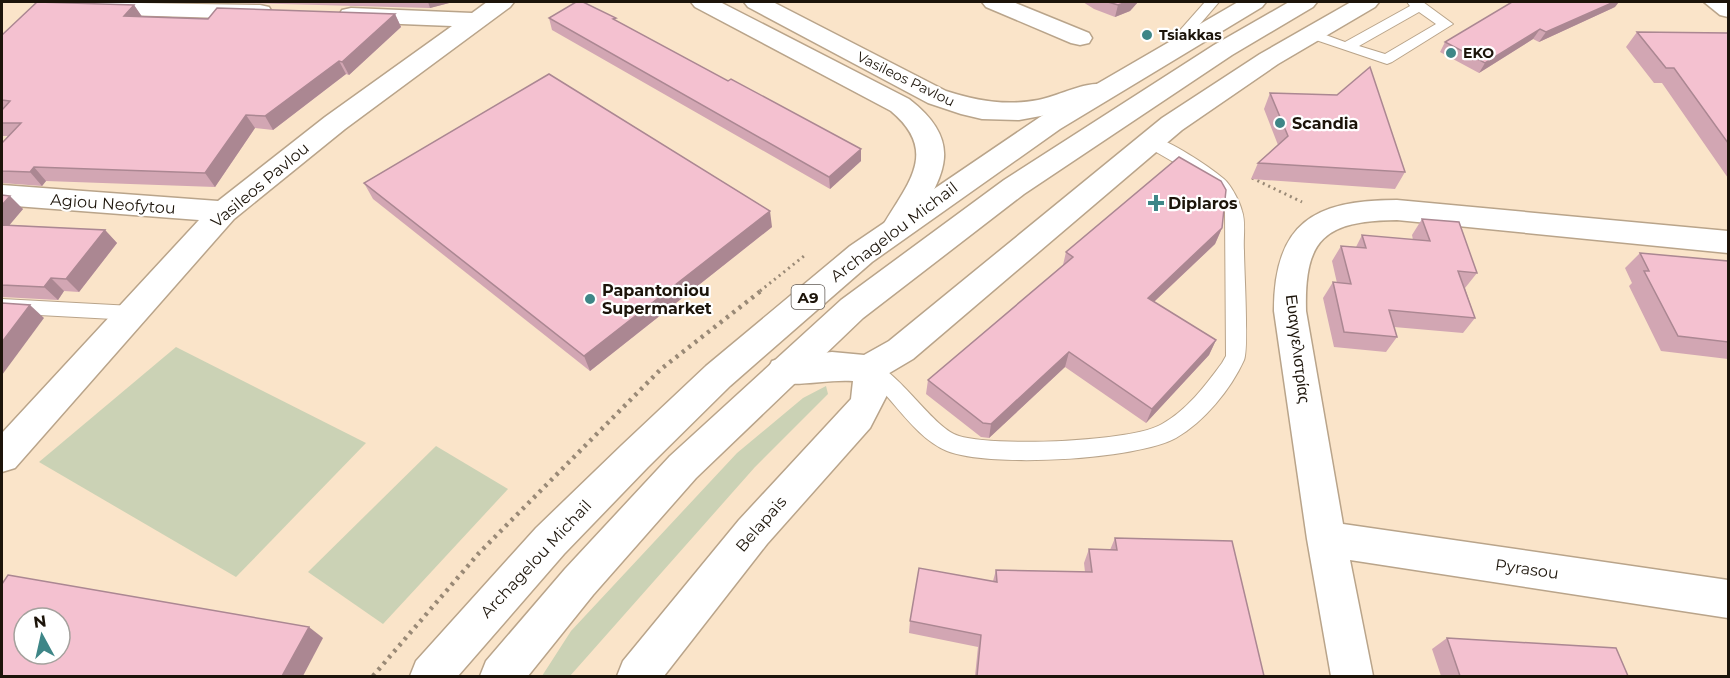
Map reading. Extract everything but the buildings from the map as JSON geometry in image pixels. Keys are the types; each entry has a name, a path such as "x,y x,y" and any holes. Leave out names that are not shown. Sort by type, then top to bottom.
{"street":[{"name":"Vasileos Pavlou","path":"2,456 224,212 335,123 502,2"},
{"name":"Vasileos Pavlou","path":"703,2 900,105 922,126 930,150 930,169 897,227"},
{"name":"Vasileos Pavlou","path":"756,2 958,105 1001,112 1040,111 1101,91"},
{"path":"994,2 1080,38"},
{"name":"Archagelou Michail","path":"431,676 549,541 718,376 800,304 897,227 993,160 1101,91 1254,2"},
{"name":"A9","path":"501,676 579,582 683,467 852,309 1014,187 1223,50 1305,2"},
{"path":"784,371 832,366 868,369 901,350 1172,124 1312,33 1367,2"},
{"path":"1716,2 1728,10"},
{"path":"72,6 285,13"},
{"path":"333,15 475,20"},
{"name":"Agiou Neofytou","path":"2,195 224,212"},
{"name":"Ευαγγελιστρίας","path":"1352,676 1326,539 1290,311 1291,275 1298,252 1311,231 1333,217 1363,209 1397,210 1728,242"},
{"name":"Belapais","path":"638,676 753,532 858,418 868,399 872,384 868,369"},
{"name":"Pyrasou","path":"1326,539 1728,599"}],"lane":[{"path":"1171,49 1212,2"},
{"path":"1312,33 1346,47 1387,59 1446,24 1417,4 1346,47"},
{"path":"868,369 889,384 909,408 942,438 955,445 984,450 1125,444 1157,437 1193,413 1225,375 1236,357 1234,211 1220,185 1150,141"},
{"path":"2,306 132,313"}],"green space":[{"path":"176,347 366,443 236,577 39,462"},
{"path":"826,386 828,394 755,467 570,676 542,676 571,631 737,453 803,398"},
{"path":"436,446 508,489 383,624 308,572"}],"place":[{"name":"Tsiakkas","path":"1147,35"},
{"name":"EKO","path":"1451,53"},
{"name":"Scandia","path":"1280,123"},
{"name":"Diplaros","path":"1156,203"},
{"name":"Papantoniou Supermarket","path":"590,299"}]}
